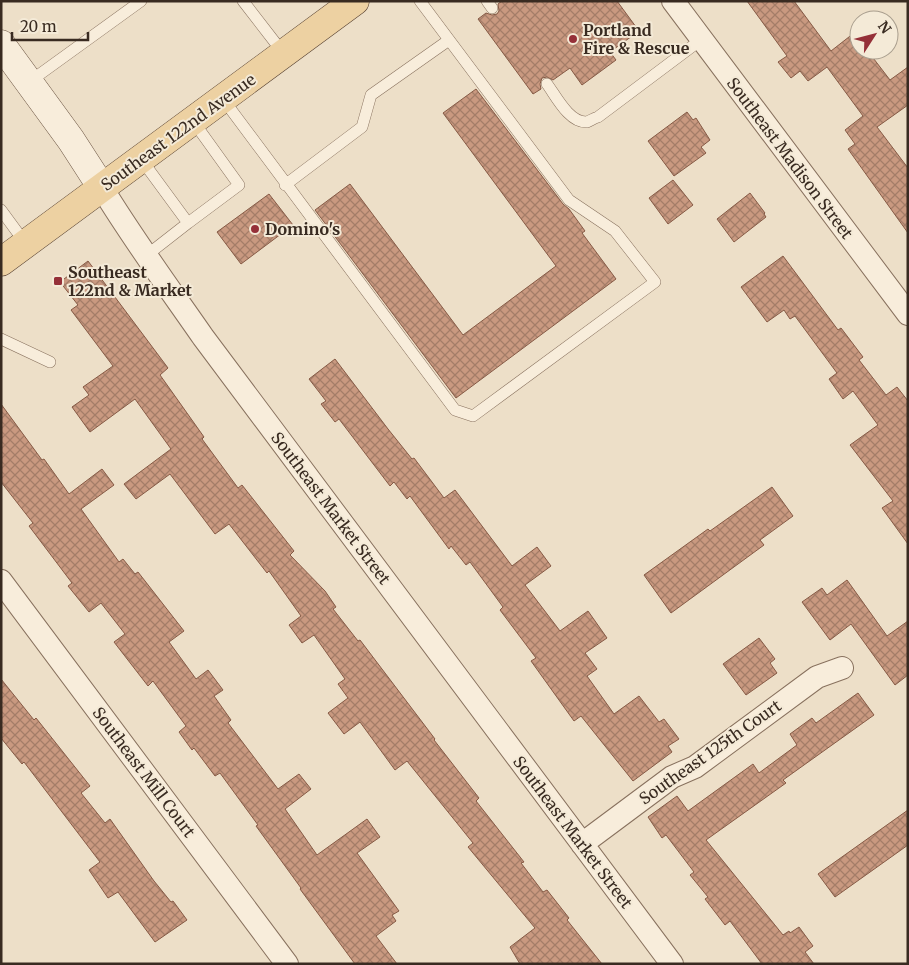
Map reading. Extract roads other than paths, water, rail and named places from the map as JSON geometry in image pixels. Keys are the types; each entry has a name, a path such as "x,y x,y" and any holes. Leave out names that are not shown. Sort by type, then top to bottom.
{"main road":[{"name":"Southeast 122nd Avenue","path":"1,262 284,54 346,4"}],"street":[{"name":"Southeast Madison Street","path":"673,1 908,314"},
{"name":"Southeast Market Street","path":"1,44 71,140 127,230 209,345 672,964"},
{"name":"Southeast Mill Court","path":"1,581 287,964"},
{"name":"Southeast 125th Court","path":"582,844 672,777 695,767 817,677 842,668"}],"lane":[{"path":"29,82 141,1"},
{"path":"243,1 284,54"},
{"path":"223,99 285,185 454,410 473,416 654,282 615,231 569,200 420,1"},
{"path":"547,84 576,120 588,122 598,117 702,39"},
{"path":"285,185 362,127 371,94 449,40"},
{"path":"146,255 238,185 193,121"},
{"path":"141,159 188,223"},
{"path":"1,210 26,244"},
{"path":"1,339 50,362"}],"place":[{"name":"Portland Fire & Rescue","path":"573,39"},
{"name":"Domino's","path":"255,229"},
{"name":"Southeast 122nd & Market","path":"58,281"}]}
